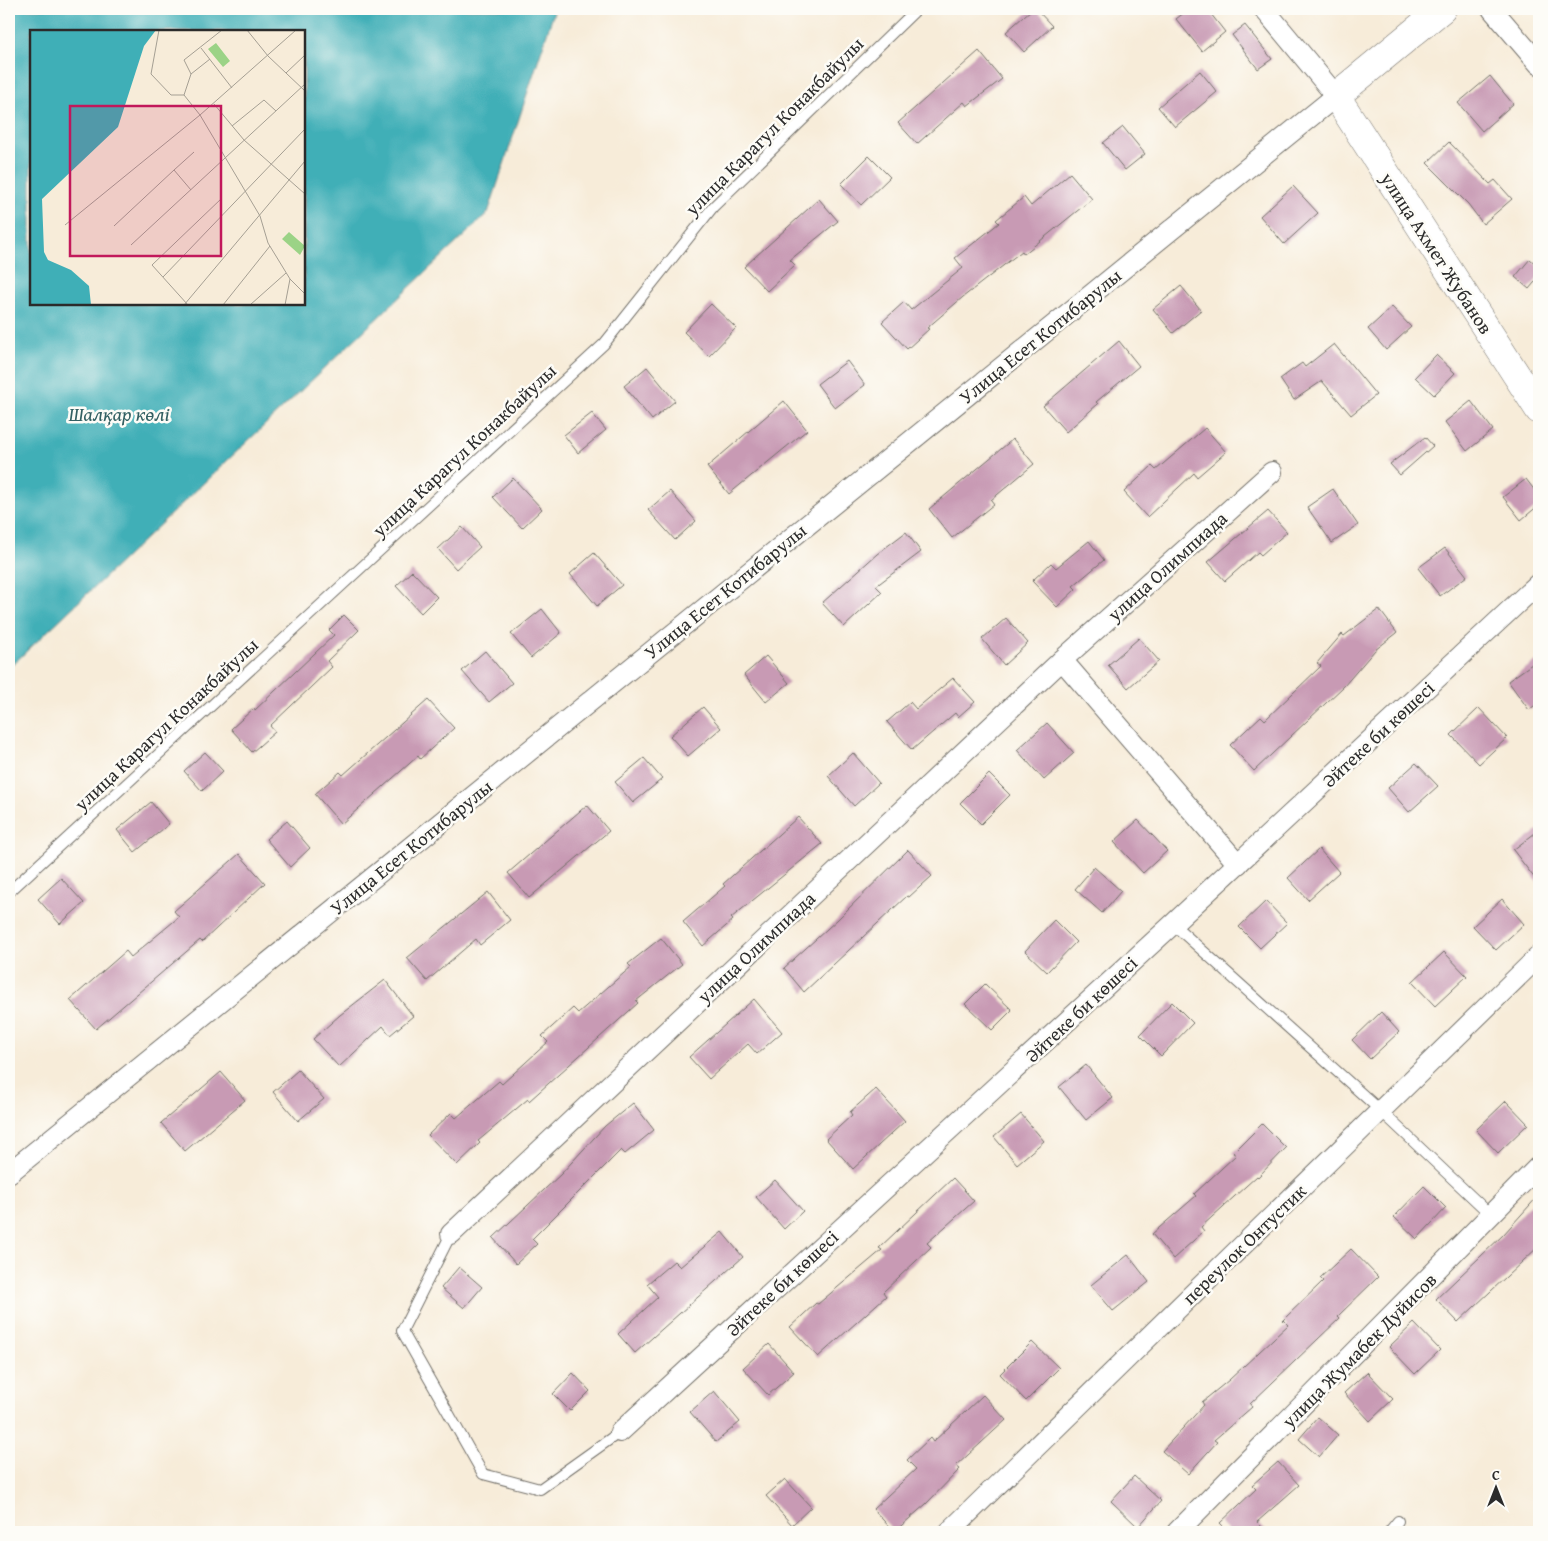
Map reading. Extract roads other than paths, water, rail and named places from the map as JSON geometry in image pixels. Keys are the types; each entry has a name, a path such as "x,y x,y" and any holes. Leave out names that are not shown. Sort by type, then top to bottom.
{"main road":[{"name":"Улица Есет Котибарулы","path":"1336,96 1442,9"},
{"name":"улица Ахмет Жубанов","path":"1336,96 1539,410"}],"street":[{"path":"1264,9 1336,96"},
{"path":"1492,9 1539,64"},
{"name":"Улица Есет Котибарулы","path":"9,1173 1336,96"},
{"name":"улица Олимпиада","path":"451,1234 1062,660 1272,472"},
{"name":"Әйтеке би көшесі","path":"620,1432 1238,864 1539,583"},
{"path":"1062,660 1238,864"},
{"name":"переулок Онтустик","path":"949,1532 1539,956"},
{"name":"улица Жумабек Дуйисов","path":"1177,1532 1492,1216 1539,1166"}],"lane":[{"name":"улица Карагул Конакбайулы","path":"9,892 604,344 713,208 917,9"},
{"path":"1173,924 1381,1111 1492,1216"},
{"path":"451,1234 402,1331 483,1474 540,1489 620,1432"},
{"path":"1389,1532 1398,1521"}],"water":[{"name":"Шалқар көлі","path":"9,9 555,9 488,213 9,668"}]}
